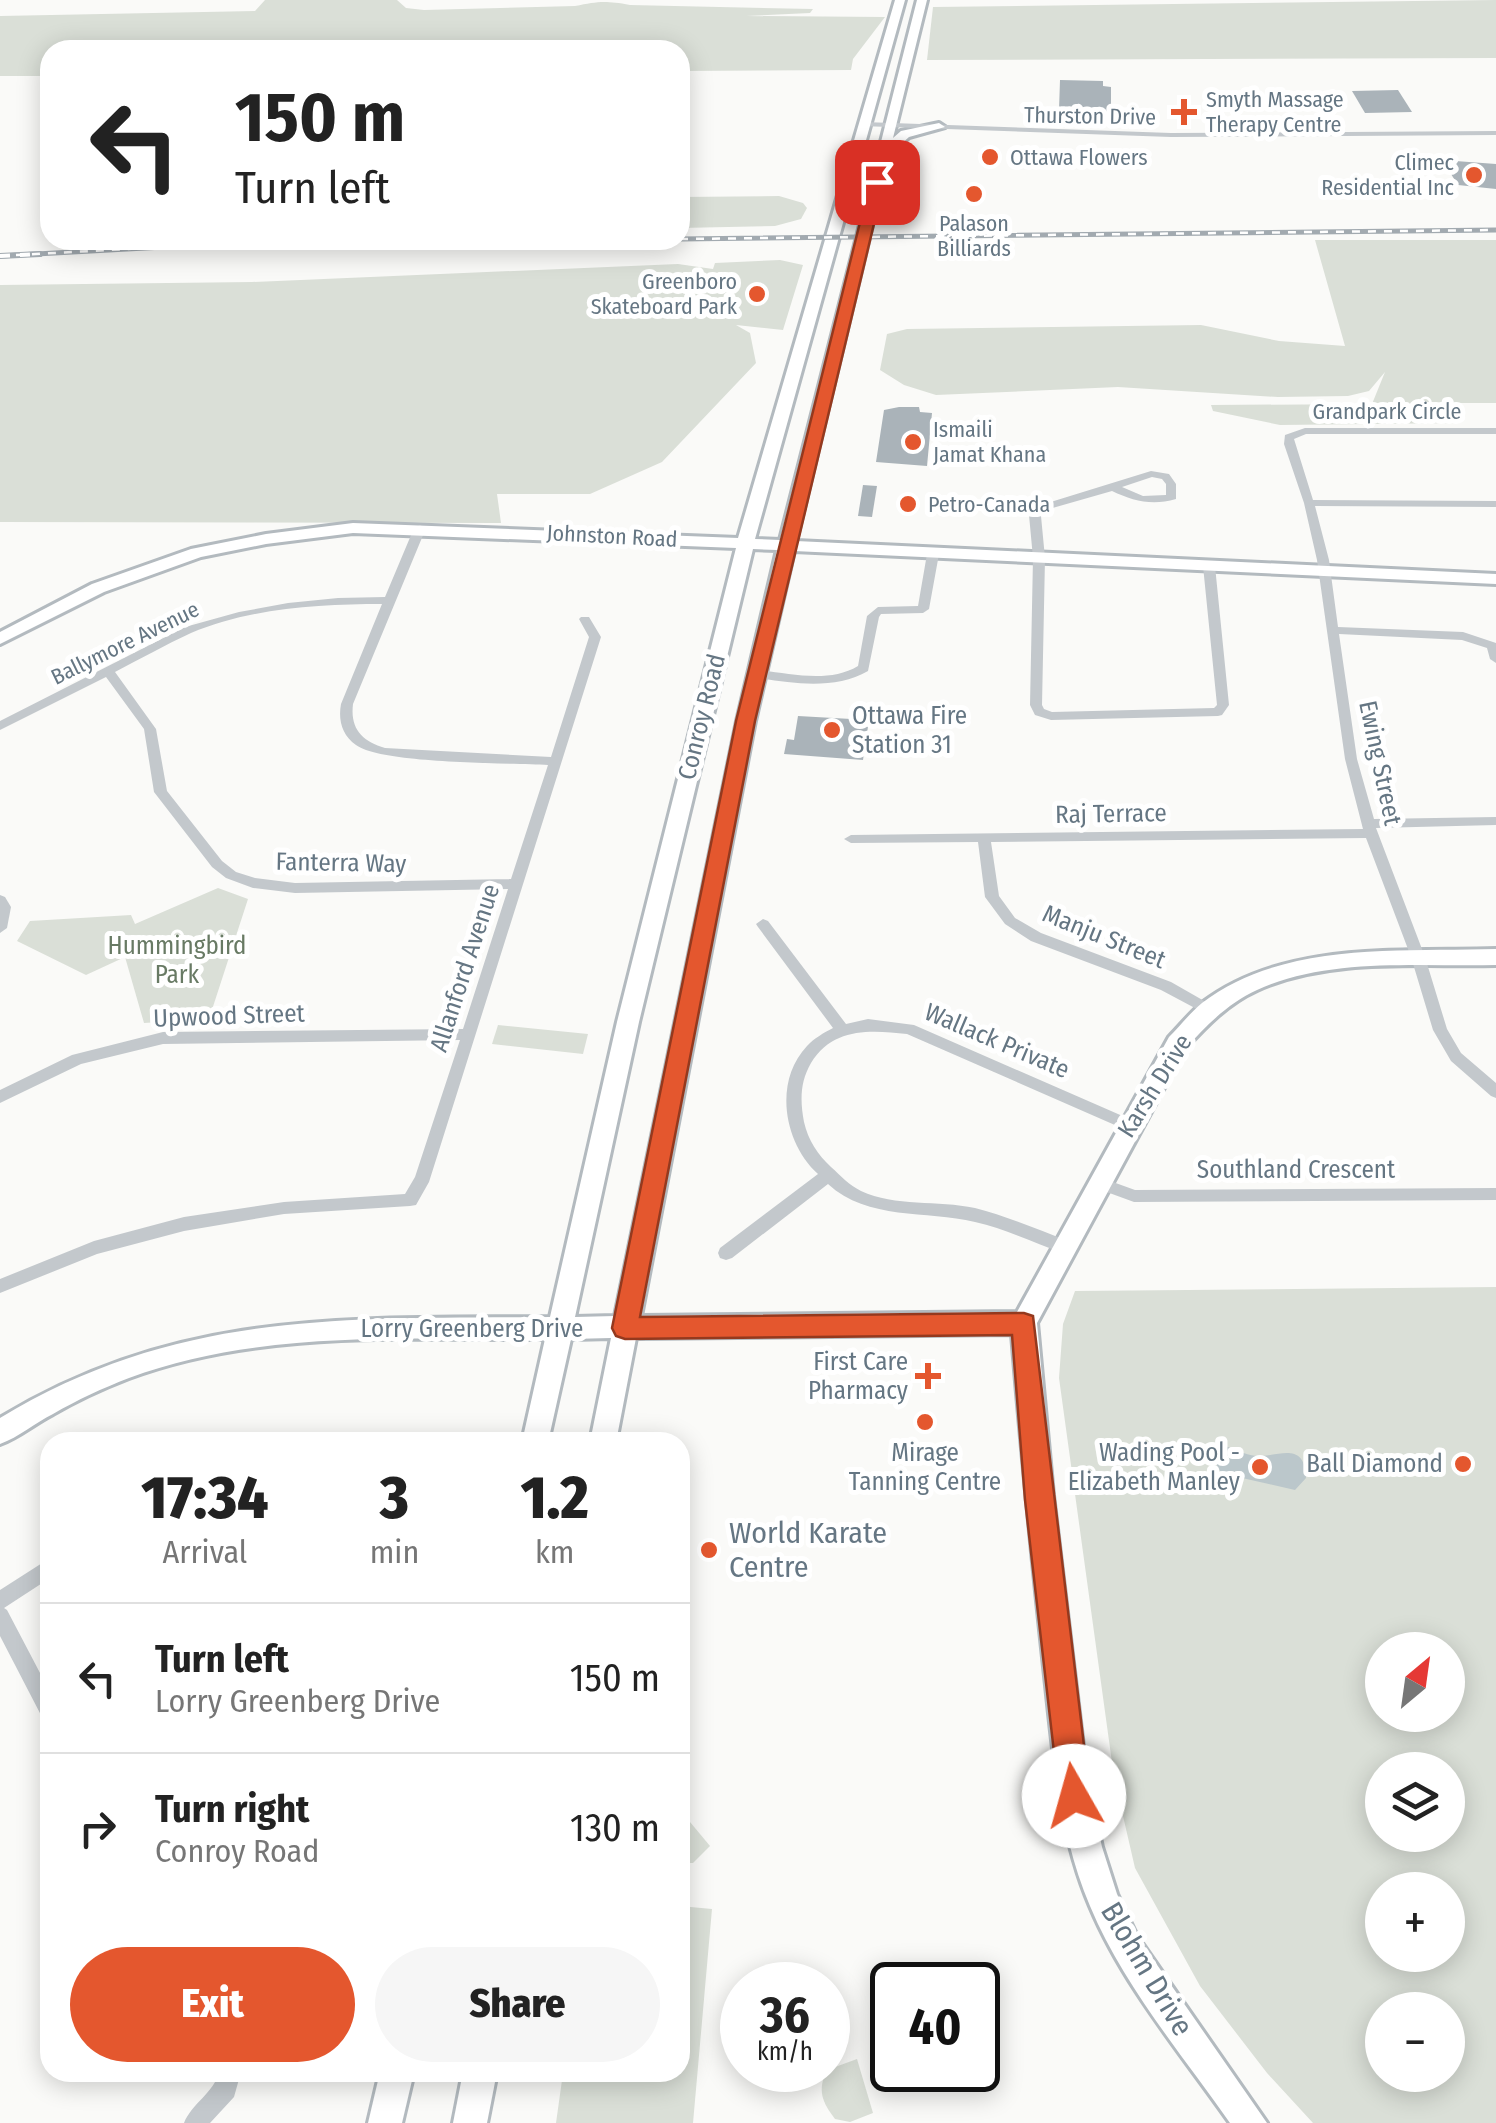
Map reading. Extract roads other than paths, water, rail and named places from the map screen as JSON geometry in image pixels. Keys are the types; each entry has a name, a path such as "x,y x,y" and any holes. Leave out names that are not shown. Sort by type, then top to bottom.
{"main road":[{"name":"Conroy Road","path":"605,1432 724,719 744,547 900,0"},
{"name":"Conroy Road","path":"538,1432 628,1022 724,719 756,674 922,0"},
{"path":"884,152 908,133 939,127"},
{"name":"Johnston Road","path":"0,639 98,588 147,570 213,549 291,536 418,533 1496,578"},
{"name":"Karsh Drive","path":"1024,1324 1063,1246 1177,1043 1208,1010 1250,984 1329,962 1496,956"},
{"name":"Lorry Greenberg Drive","path":"0,1432 33,1408 84,1383 177,1350 260,1334 1024,1324"},
{"name":"Blohm Drive","path":"1024,1324 1039,1500 1070,1772 1086,1847 1103,1899 1126,1947 1250,2123"},
{"path":"386,2123 394,2082"},
{"path":"470,2123 478,2082"}],"street":[{"name":"Thurston Drive","path":"864,124 1171,135 1496,133"},
{"name":"Grandpark Circle","path":"1325,571 1289,437 1305,431 1496,430"},
{"path":"1113,487 1128,496 1160,502 1172,497 1171,484 1165,476 1152,474 1045,507 1035,515 1039,558 1039,712 1051,716 1218,712 1223,705 1209,566"},
{"path":"1309,504 1496,504"},
{"path":"418,533 347,704 344,717 355,740 365,748 384,752 556,760"},
{"path":"756,674 844,679 857,674 864,668 873,616 878,611 923,609 933,554"},
{"name":"Ewing Street","path":"1325,571 1351,758 1370,828 1418,957"},
{"name":"Ballymore Avenue","path":"0,726 189,630 240,614 302,602 390,601"},
{"name":"Allanford Avenue","path":"0,1286 94,1248 184,1224 284,1208 410,1200 424,1178 595,638 584,619"},
{"path":"1333,630 1463,636 1492,646 1496,659"},
{"name":"Fanterra Way","path":"108,671 150,729 161,792 217,864 231,875 295,888 518,884"},
{"name":"Raj Terrace","path":"852,839 1370,828 1496,821"},
{"name":"Manju Street","path":"984,838 992,897 1010,921 1036,936 1166,986 1208,1010"},
{"path":"0,900 4,906 0,928"},
{"path":"762,924 842,1028 811,1048 794,1100 796,1131 818,1168 860,1198 962,1212 1063,1246"},
{"path":"1418,957 1440,1030 1456,1057 1496,1092"},
{"name":"Wallack Private","path":"842,1028 881,1022 909,1030 1130,1125"},
{"name":"Upwood Street","path":"0,1097 77,1060 164,1038 470,1034"},
{"path":"726,1253 827,1176"},
{"name":"Southland Crescent","path":"1099,1182 1134,1196 1496,1194"},
{"path":"0,1602 40,1575"},
{"path":"0,1616 40,1693"},
{"path":"195,2123 226,2089 228,2082"}],"railway":[{"path":"690,239 1496,230"},
{"path":"40,254 0,256 109,250"}],"place":[{"name":"Smyth Massage Therapy Centre","path":"1184,112"},
{"name":"Ottawa Flowers","path":"990,157"},
{"name":"Climec Residential Inc","path":"1474,175"},
{"name":"Palason Billiards","path":"974,194"},
{"name":"Greenboro Skateboard Park","path":"757,294"},
{"name":"Ismaili Jamat Khana","path":"913,442"},
{"name":"Petro-Canada","path":"908,504"},
{"name":"Ottawa Fire Station 31","path":"832,730"},
{"name":"First Care Pharmacy","path":"928,1376"},
{"name":"Mirage Tanning Centre","path":"925,1422"},
{"name":"Ball Diamond","path":"1463,1464"},
{"name":"Wading Pool - Elizabeth Manley","path":"1260,1467"},
{"name":"World Karate Centre","path":"709,1550"}],"park label":[{"name":"Hummingbird Park","path":"177,960"}]}
